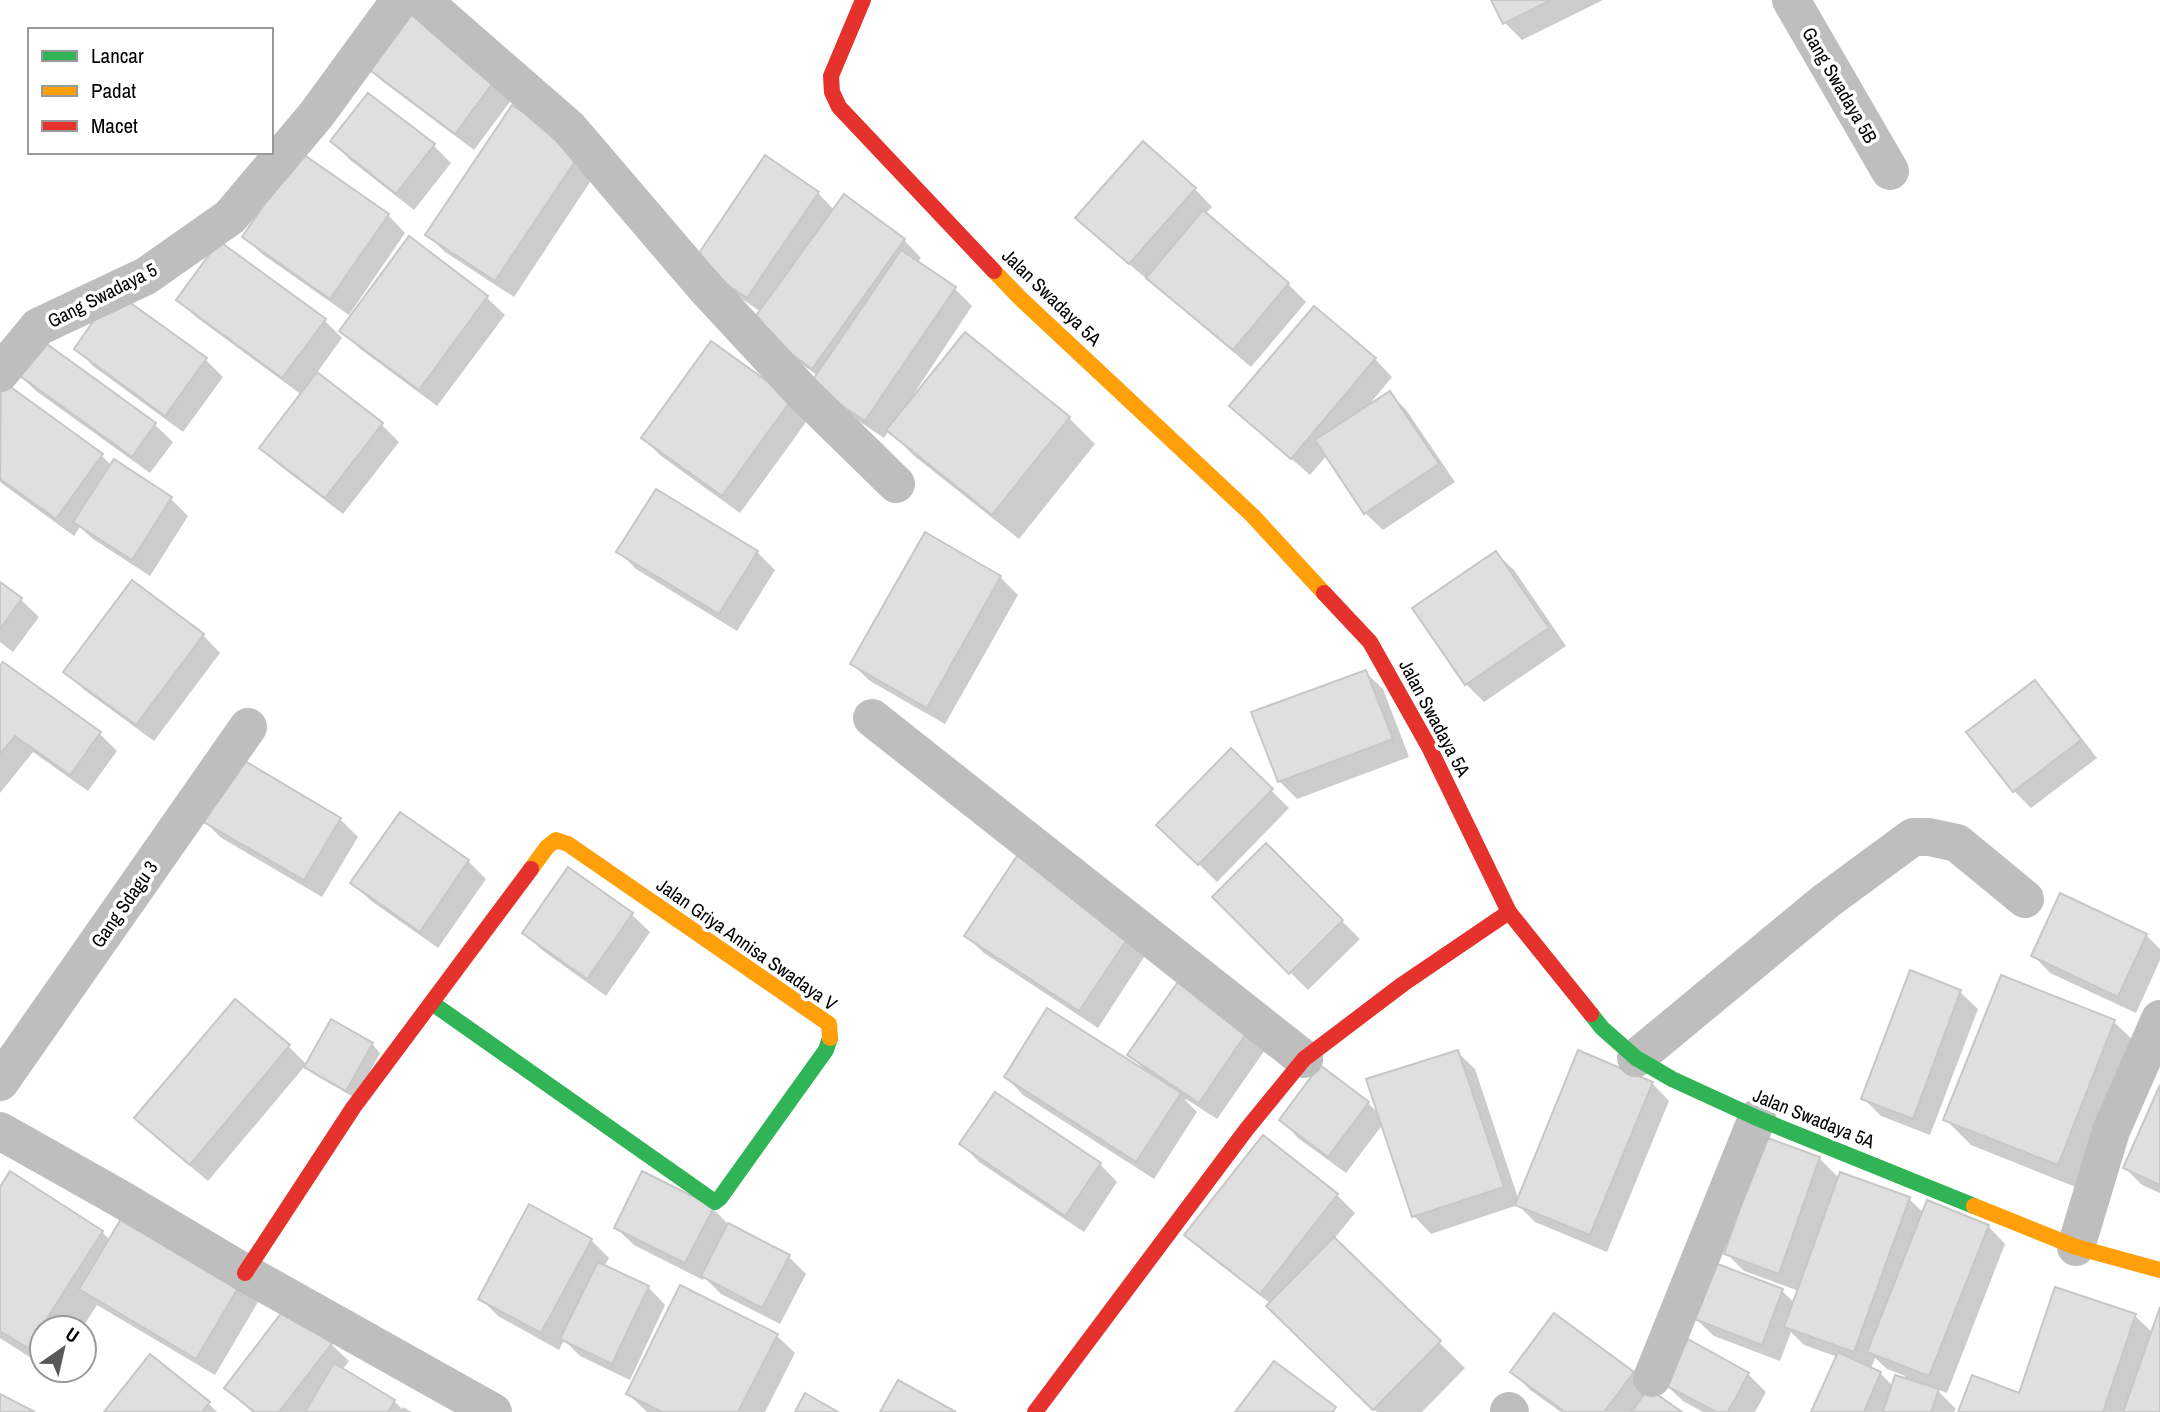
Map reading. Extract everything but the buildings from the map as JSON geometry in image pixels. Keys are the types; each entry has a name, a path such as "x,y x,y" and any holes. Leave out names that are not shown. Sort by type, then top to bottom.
{"street":[{"name":"Gang Swadaya 5","path":"0,373 38,327 146,276 230,217 316,115 400,0"},
{"path":"422,0 569,128 704,286 803,393 896,484"},
{"name":"Jalan Swadaya 5A","path":"863,0 831,76 832,92 839,107 1019,297 1253,516 1370,642 1429,747 1509,912 1602,1028 1636,1058 1672,1079 1756,1118 2076,1247 2160,1270"},
{"name":"Gang Swadaya 5B","path":"1791,0 1890,171"},
{"path":"872,718 1304,1059"},
{"name":"Gang Sdagu 3","path":"0,1082 248,727"},
{"path":"1636,1058 1826,901 1913,837 1929,837 1957,843 2025,899"},
{"name":"Jalan Griya Annisa Swadaya V","path":"245,1273 314,1165 386,1063 547,846 556,840 568,844 829,1024 830,1037 826,1050 715,1202 432,1003"},
{"path":"1035,1412 1246,1130 1304,1059 1403,984 1509,912"},
{"path":"2076,1247 2111,1131 2160,1019"},
{"path":"1652,1378 1756,1118"},
{"path":"0,1131 493,1412"}],"traffic: fast":[{"path":"432,1003 715,1202 826,1050 830,1038"},
{"path":"1591,1014 1602,1028 1636,1058 1672,1079 1757,1118 1974,1206"}],"traffic: slow":[{"path":"994,271 1253,516 1324,593"},
{"path":"531,869 547,847 556,840 568,844 829,1024 830,1038"},
{"path":"1974,1206 2076,1247 2160,1270"}],"traffic: jam":[{"path":"863,0 831,76 832,92 839,107 994,271"},
{"path":"1324,593 1370,642 1429,747 1509,912 1591,1014"},
{"path":"245,1273 353,1108 531,869"},
{"path":"1035,1412 1246,1130 1304,1059 1403,984 1509,912"}]}
